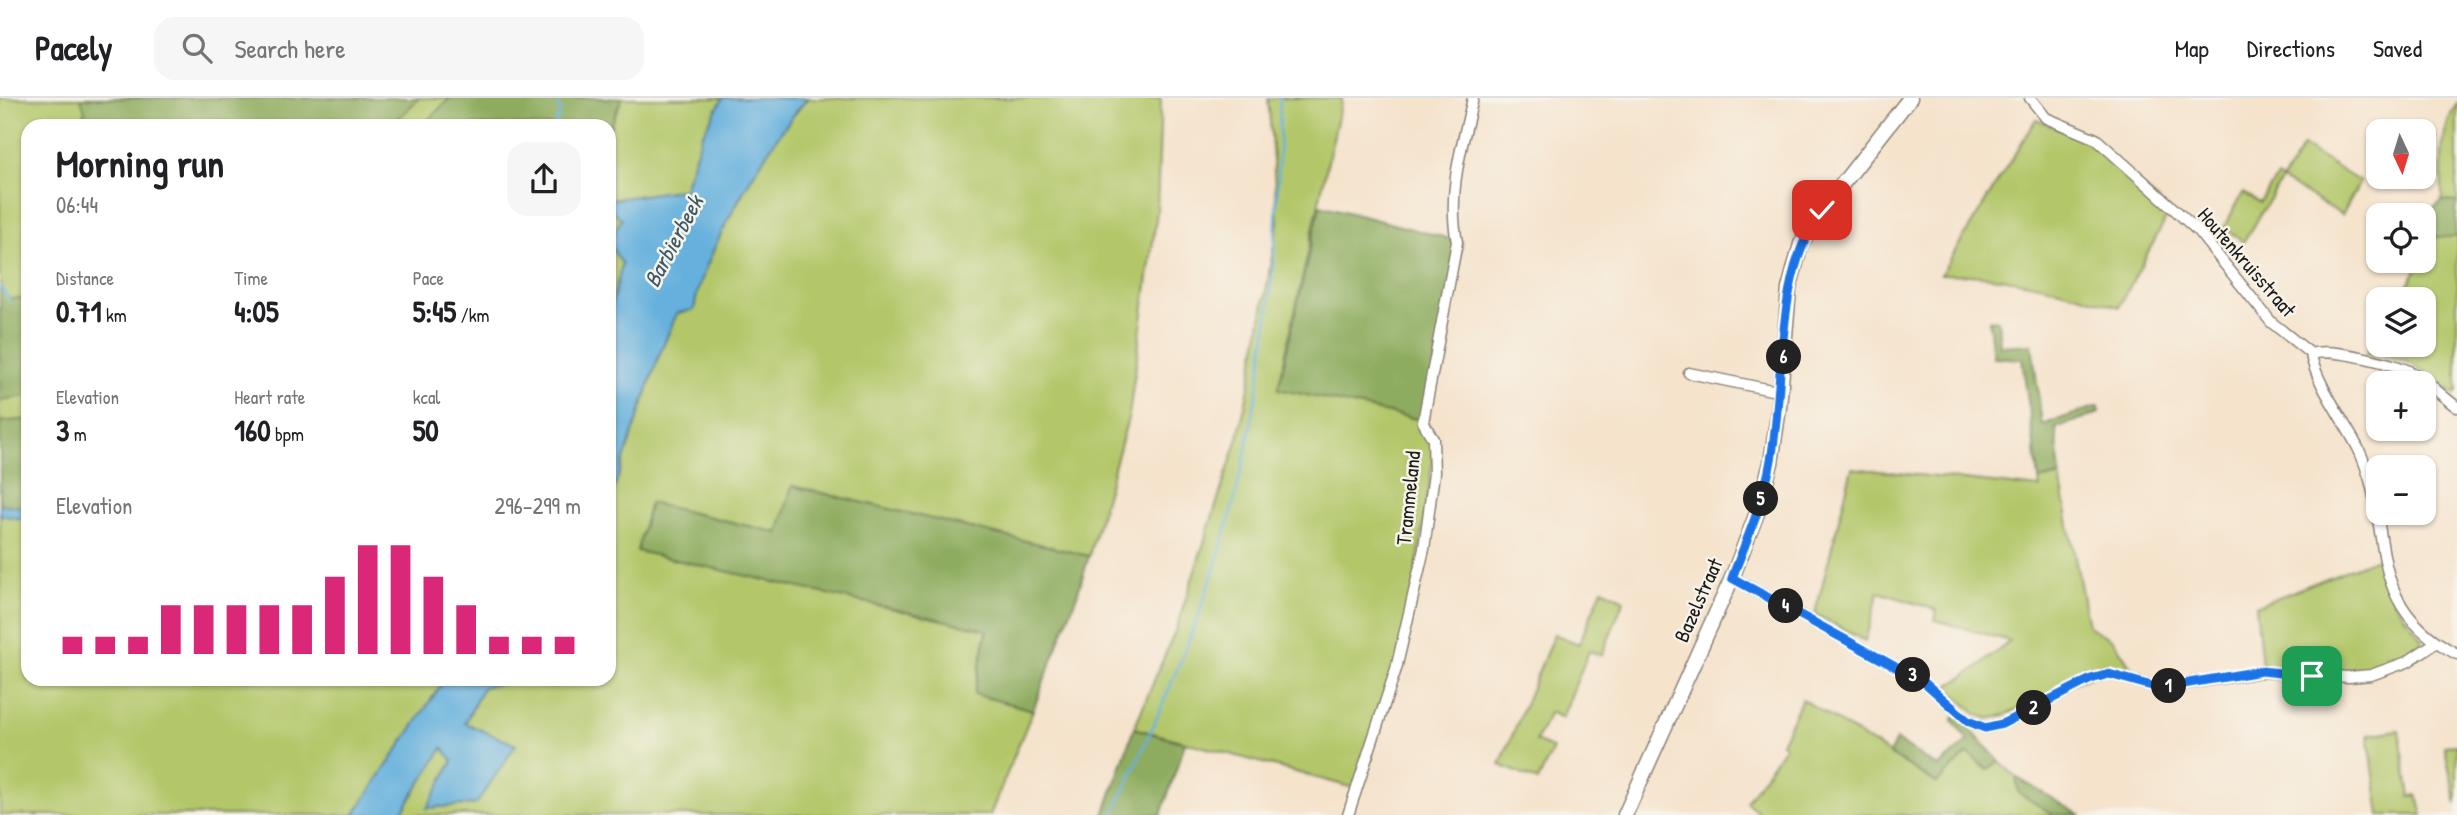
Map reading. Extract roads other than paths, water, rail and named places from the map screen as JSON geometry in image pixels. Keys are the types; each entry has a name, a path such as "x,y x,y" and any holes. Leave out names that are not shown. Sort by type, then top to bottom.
{"main road":[{"name":"Bazelstraat","path":"1625,815 1732,578 1757,513 1771,463 1781,392 1789,289 1801,244 1817,217 1910,98"}],"street":[{"name":"Trammeland","path":"1348,815 1396,669 1424,549 1434,473 1433,439 1423,422 1457,242 1452,194 1473,98"},
{"name":"Houtenkruisstraat","path":"2030,98 2046,118 2106,146 2198,231 2271,322 2311,354"},
{"path":"2457,407 2417,375 2399,367 2344,356 2311,354 2369,473 2389,582 2418,626 2435,643 2457,653"},
{"path":"1689,373 1781,392"},
{"path":"1732,578 1925,683 1968,721 1985,728 2002,724 2091,679 2109,674 2159,688 2261,671 2349,677 2371,675 2407,662 2435,643"}],"water":[{"path":"723,98 808,98 775,141 739,199 710,259 694,310 677,313 658,358 616,483 616,288 622,264 616,255 616,229 622,219 616,214 616,199 684,189 702,135"},
{"path":"0,504 21,507 21,519 0,515"},
{"path":"440,686 487,686 483,687 465,723 516,745 476,804 427,808 453,761 443,748 400,815 354,815"}],"waterway":[{"name":"Barbierbeek","path":"556,98 560,112 558,119"},
{"path":"1113,815 1189,639 1211,579 1244,462 1265,342 1276,221 1280,98"},
{"path":"0,286 9,300"}]}
